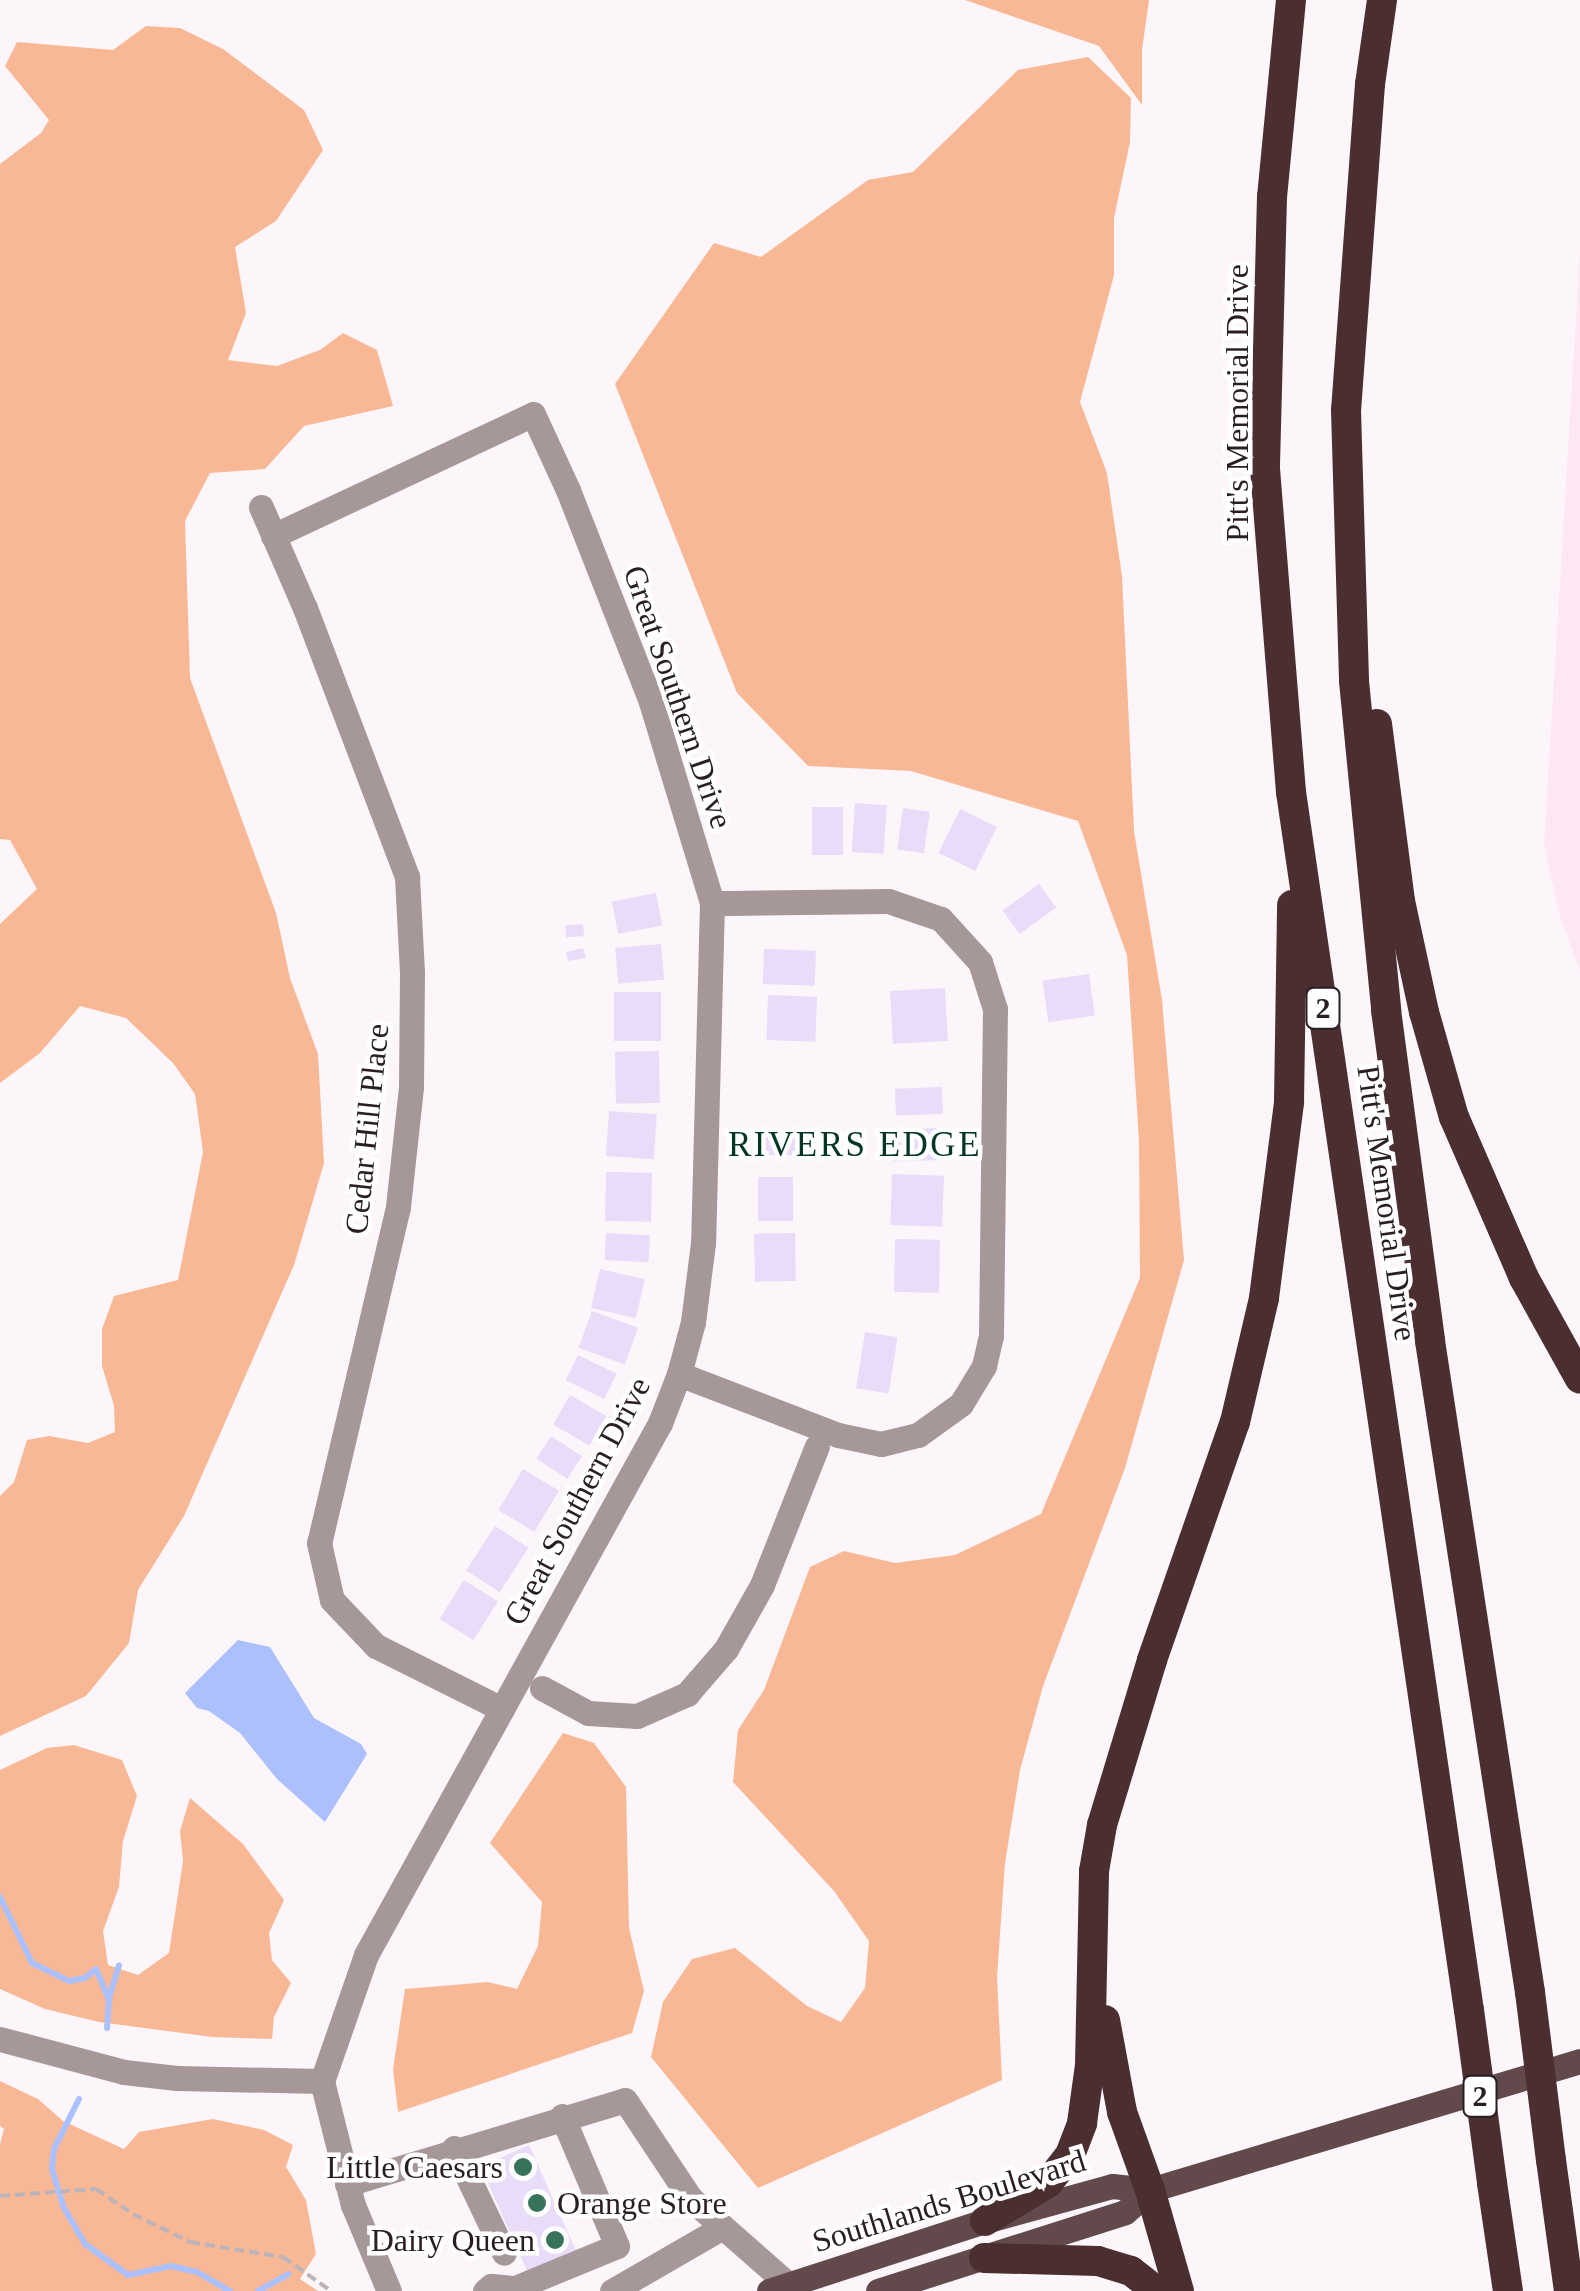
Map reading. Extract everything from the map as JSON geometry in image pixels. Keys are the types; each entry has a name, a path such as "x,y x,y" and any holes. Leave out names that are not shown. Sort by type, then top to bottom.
{"highway":[{"name":"Pitt's Memorial Drive","path":"1291,0 1272,197 1265,470 1292,792 1508,2291"},
{"name":"Pitt's Memorial Drive","path":"1382,0 1370,84 1348,391 1354,680 1384,992 1430,1341 1530,1992 1569,2291"},
{"path":"1349,504 1400,901 1424,1012 1454,1117 1486,1196 1524,1278 1580,1379"},
{"path":"984,2221 1048,2182 1077,2138 1090,2065 1094,1870 1106,1810 1152,1660 1236,1422 1264,1298 1289,1102 1292,792"},
{"path":"1092,1936 1122,2112 1150,2190 1179,2291"},
{"path":"984,2258 1098,2260 1130,2270 1157,2291"}],"main road":[{"name":"Southlands Boulevard","path":"779,2288 984,2221 1112,2186 1150,2190 1580,2061"},
{"name":"Southlands Boulevard","path":"878,2291 1124,2212 1150,2190"}],"street":[{"name":"Great Southern Drive","path":"274,536 533,414 568,490 650,702 712,903 703,1242 694,1322 679,1374 660,1423 366,1955 322,2080"},
{"name":"Cedar Hill Place","path":"261,506 305,608 407,877 412,974 411,1087 398,1207 319,1543 332,1600 376,1646 502,1710"},
{"path":"679,1374 838,1435 881,1444 918,1435 961,1404 984,1366 991,1336 994,1009 980,962 941,919 888,901 712,903"},
{"path":"542,1688 588,1713 637,1716 687,1694 726,1649 762,1586 817,1446"},
{"path":"0,2039 124,2072 177,2078 322,2080 346,2184 389,2291"},
{"path":"346,2184 454,2148 625,2100 682,2187 779,2288"},
{"path":"485,2291 491,2286 515,2288 617,2246 562,2116"},
{"path":"454,2148 504,2252"},
{"path":"612,2291 721,2228"}],"path":[{"path":"0,2196 71,2188 109,2194 133,2214 190,2242 282,2257 332,2291"}],"shaded area":[{"path":"965,0 1149,0 1142,50 1142,105 1099,46"},
{"path":"146,26 180,28 223,49 304,110 323,150 276,221 235,247 246,313 228,360 277,366 320,350 343,333 377,350 393,406 304,426 265,469 210,473 185,521 190,678 276,913 290,978 318,1054 324,1163 294,1265 184,1516 138,1590 129,1643 86,1696 0,1736 0,1496 14,1482 27,1440 49,1436 88,1443 115,1432 114,1406 102,1366 102,1329 114,1296 178,1280 203,1152 195,1094 173,1063 126,1018 80,1006 40,1053 0,1083 0,924 37,889 10,840 0,839 0,164 41,133 49,120 5,66 17,42 113,50"},
{"path":"1088,57 1131,98 1130,142 1114,218 1114,275 1080,402 1107,473 1122,576 1134,831 1162,1000 1184,1260 1125,1468 1043,1686 1020,1770 1005,1863 997,1977 1002,2080 758,2188 651,2057 663,2002 692,1959 735,1948 807,2006 841,2022 865,1988 869,1941 834,1891 733,1782 738,1730 764,1690 810,1567 844,1551 895,1563 955,1555 1041,1514 1140,1278 1139,1140 1127,955 1078,821 911,771 808,766 737,693 615,384 714,243 761,257 868,180 913,172 1018,70"},
{"path":"1580,252 1580,971 1560,917 1544,844"},
{"path":"563,1733 594,1743 626,1787 629,1928 644,1991 632,2033 398,2112 393,2069 405,1989 488,1982 517,1989 538,1946 542,1902 490,1843"},
{"path":"74,1745 122,1760 137,1796 123,1841 119,1887 103,1931 108,1965 138,1975 169,1953 183,1861 180,1831 190,1798 243,1844 284,1900 269,1933 272,1960 291,1983 274,2017 272,2039 212,2037 99,2022 45,2009 0,1989 0,1770 47,1748"},
{"path":"0,2081 38,2099 63,2121 124,2149 139,2132 213,2119 264,2130 293,2145 286,2167 306,2200 316,2254 300,2279 318,2291 0,2291 0,2144 4,2129 0,2126"}],"water":[{"path":"238,1640 270,1647 314,1718 361,1744 367,1754 325,1822 277,1779 240,1733 209,1711 197,1708 185,1693"}],"building":[{"path":"855,803 887,805 884,854 852,852"},
{"path":"812,807 843,807 843,855 812,855"},
{"path":"903,808 930,812 924,853 897,850"},
{"path":"960,809 997,827 975,871 939,853"},
{"path":"1039,884 1056,907 1020,934 1003,910"},
{"path":"656,893 662,925 618,934 612,902"},
{"path":"583,924 584,936 566,938 565,926"},
{"path":"661,944 664,980 618,984 615,948"},
{"path":"583,948 586,958 568,961 566,952"},
{"path":"764,949 816,951 815,986 763,984"},
{"path":"1089,974 1095,1016 1048,1022 1042,981"},
{"path":"945,988 948,1041 893,1044 890,991"},
{"path":"614,992 661,992 661,1041 614,1041"},
{"path":"768,995 817,997 815,1042 766,1040"},
{"path":"659,1051 660,1103 616,1104 615,1052"},
{"path":"942,1087 943,1114 896,1116 895,1089"},
{"path":"609,1111 657,1114 654,1159 606,1156"},
{"path":"938,1128 939,1160 891,1162 890,1130"},
{"path":"765,1130 802,1130 802,1155 765,1155"},
{"path":"606,1172 652,1173 651,1222 605,1221"},
{"path":"892,1174 944,1176 942,1227 890,1225"},
{"path":"758,1177 793,1177 793,1221 758,1221"},
{"path":"606,1233 650,1235 649,1262 605,1260"},
{"path":"795,1233 796,1281 755,1282 754,1234"},
{"path":"895,1239 940,1240 939,1293 894,1292"},
{"path":"600,1269 645,1279 636,1318 591,1308"},
{"path":"592,1311 638,1328 625,1364 579,1348"},
{"path":"865,1332 898,1337 889,1393 856,1388"},
{"path":"578,1355 617,1374 604,1399 566,1380"},
{"path":"570,1395 606,1416 589,1445 553,1424"},
{"path":"551,1436 582,1456 567,1479 536,1459"},
{"path":"523,1469 559,1491 534,1532 498,1510"},
{"path":"495,1526 529,1548 500,1592 466,1570"},
{"path":"464,1580 498,1601 474,1640 440,1619"},
{"path":"529,2145 578,2256 530,2277 481,2167"}],"waterway":[{"path":"0,1897 32,1963 69,1981 85,1978 96,1969 109,2000 107,2028"},
{"path":"109,1998 119,1966"},
{"path":"79,2099 54,2149 52,2169 63,2206 85,2244 128,2275 171,2266 197,2272 230,2291"},
{"path":"258,2291 289,2274"}],"place":[{"name":"Little Caesars","path":"523,2167"},
{"name":"Orange Store","path":"537,2203"},
{"name":"Dairy Queen","path":"555,2240"}],"district":[{"name":"RIVERS EDGE","path":"855,1145"}]}
